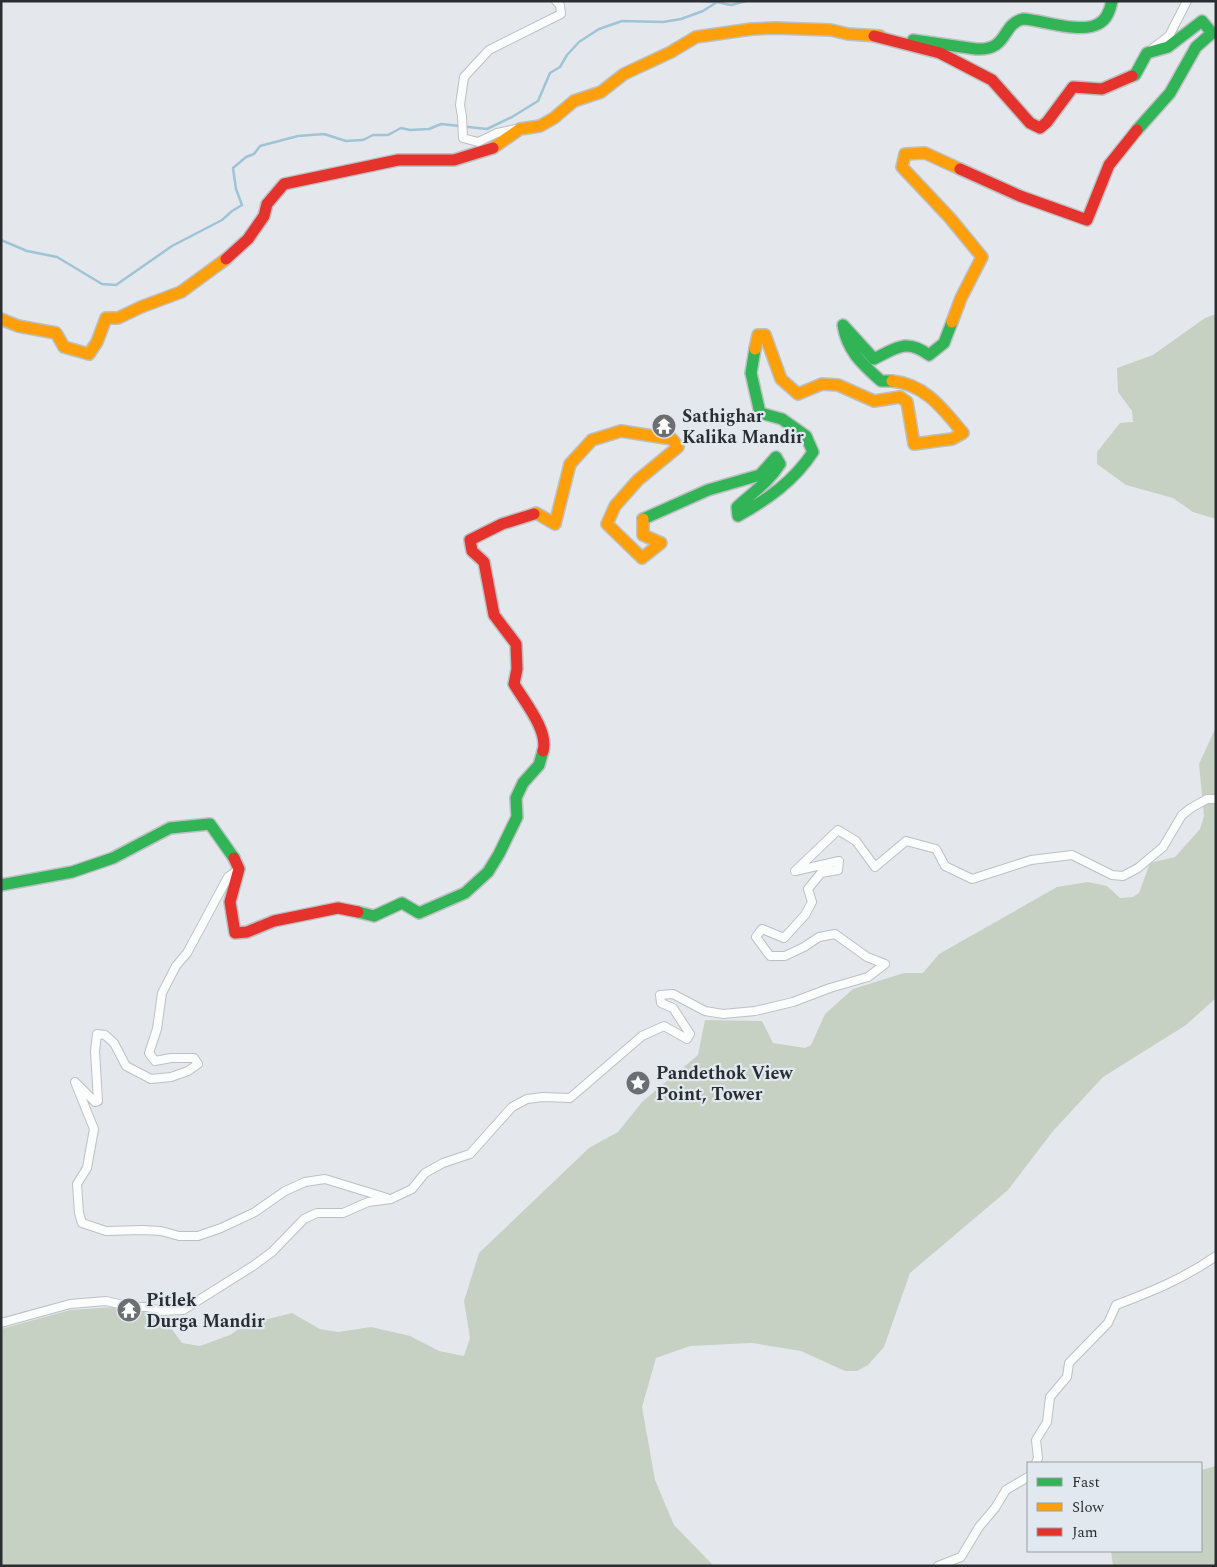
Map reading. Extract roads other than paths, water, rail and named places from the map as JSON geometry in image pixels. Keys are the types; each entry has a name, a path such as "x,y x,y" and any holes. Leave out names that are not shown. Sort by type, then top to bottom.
{"street":[{"path":"556,1 560,6 561,14 489,50 464,77 460,105 463,138 478,142 497,133 540,126 554,118 574,101 601,92 624,74 696,38 736,31 776,28 831,30 848,34 958,46 968,49 991,48 999,44 1011,25 1021,19 1082,27 1098,25 1105,20 1112,1"},
{"path":"874,36 940,53 992,80 1030,123 1040,128 1047,122 1073,87 1102,89 1135,75 1147,53 1170,36 1187,1"},
{"path":"1,885 72,872 114,858 170,828 210,824 232,853 239,869 230,902 235,933 247,932 274,921 338,908 374,916 402,903 420,913 464,893 488,872 499,854 517,818 516,798 523,783 539,766 544,744 541,729 514,684 517,669 516,644 494,615 484,562 472,551 470,540 483,531 508,520 536,513 555,524 570,464 592,440 622,431 672,439 678,446 638,480 614,506 607,524 642,558 661,543 643,535 643,520 708,490 760,475 776,457 780,464 774,474 762,486 747,496 737,507 738,516 756,507 789,484 806,464 813,452 806,436 782,419 760,413 751,373 758,335 765,335 782,379 786,385 798,394 822,384 838,386 874,400 900,397 907,402 914,444 952,439 963,433 942,407 926,392 902,382 881,381 853,356 844,338 843,325 874,359 895,348 905,346 916,346 929,355 944,343 961,298 982,257 950,218 902,167 905,154 925,153 1020,196 1087,220 1109,166 1148,116 1170,93 1196,47 1212,33 1202,21 1168,47 1147,53"},
{"path":"1,319 18,326 56,333 64,347 89,354 97,342 106,318 118,318 141,307 182,292 234,252 257,228 264,216 267,204 284,184 398,160 454,160 490,150 520,129"},
{"path":"1,1323 79,1303 106,1302 132,1307 147,1307 162,1312 183,1310 254,1266 272,1252 304,1219 317,1213 344,1213 368,1202 391,1199 412,1189 425,1173 443,1163 470,1154 512,1107 526,1099 543,1096 570,1098 642,1036 664,1026 687,1039 690,1034 683,1021 673,1008 661,1003 660,995 673,994 705,1011 723,1014 755,1011 793,1002 854,980 868,977 885,964 867,957 835,934 819,937 786,956 770,956 756,937 762,929 784,938 804,915 812,902 808,889 821,873 838,870 839,861 796,870 838,830 856,841 875,867 906,841 936,849 945,866 972,879 1031,860 1072,855 1112,875 1123,876 1138,868 1163,847 1182,815 1190,808 1208,799 1216,799"},
{"path":"239,869 228,877 187,953 176,966 162,992 157,1029 149,1053 155,1061 171,1058 194,1058 198,1064 188,1071 171,1078 151,1079 126,1066 114,1044 105,1035 97,1034 95,1051 98,1102 75,1082 94,1130 86,1168 77,1184 79,1212 82,1223 106,1231 143,1230 160,1231 179,1236 198,1236 221,1228 255,1212 285,1191 305,1182 325,1178 391,1199"},
{"path":"1036,1462 1038,1458 1036,1440 1047,1422 1050,1397 1067,1377 1069,1363 1108,1322 1116,1305 1153,1292 1192,1273 1216,1256"},
{"path":"938,1566 961,1557 1006,1490 1027,1479"}],"waterway":[{"path":"700,1 731,5 746,1"},
{"path":"1,240 27,251 57,257 102,284 116,285 172,246 222,220 242,205 236,189 233,168 246,157 254,154 260,146 298,136 324,134 346,141 363,140 373,135 388,135 401,128 410,130 429,129 441,124 487,129 512,117 538,101 550,73 560,67 567,55 579,42 599,29 622,21 663,22 681,19 703,11 717,2"}],"place":[{"name":"Sathighar Kalika Mandir","path":"664,426"},
{"name":"Pandethok View Point, Tower","path":"638,1083"},
{"name":"Pitlek Durga Mandir","path":"129,1310"}]}
